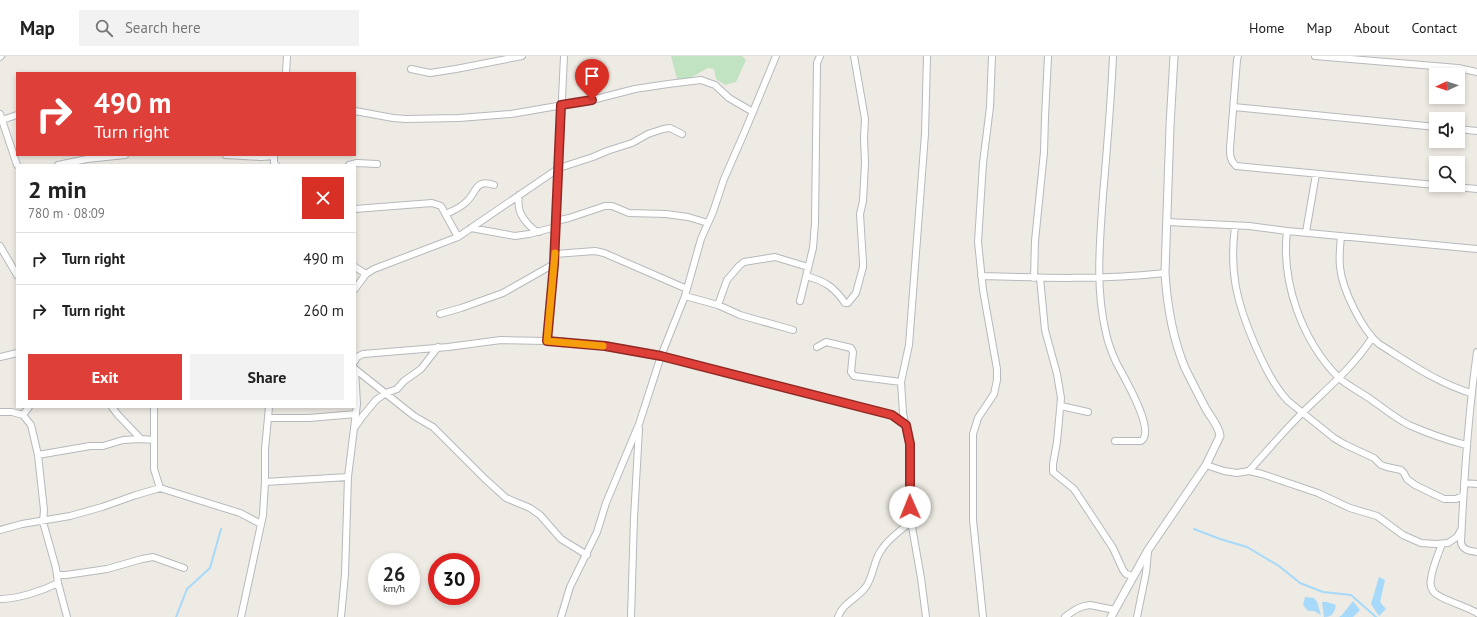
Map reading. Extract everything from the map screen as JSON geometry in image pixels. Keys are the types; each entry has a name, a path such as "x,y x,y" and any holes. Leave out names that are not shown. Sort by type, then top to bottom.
{"street":[{"path":"286,72 288,56"},
{"path":"410,69 430,73 522,56"},
{"path":"547,341 555,254 564,56"},
{"path":"561,617 570,587 597,532 606,503 639,424 661,356 686,292 701,239 732,160 776,56"},
{"path":"800,301 813,248 815,223 818,63 820,56"},
{"path":"806,276 826,283 836,290 845,302 848,303 856,293 863,267 860,214 863,201 865,119 854,56"},
{"path":"926,617 911,521 910,444 902,400 901,382 909,344 925,134 927,56"},
{"path":"983,617 974,520 973,434 978,418 994,394 998,374 981,276 978,242 983,163 990,107 992,56"},
{"path":"1048,56 1044,152 1035,241 1037,278 1045,330 1058,374 1061,398 1053,472 1074,489 1113,548 1123,570 1126,574 1133,576"},
{"path":"1113,56 1100,231 1102,311 1106,334 1116,361 1137,401 1144,421 1145,436 1144,440 1142,441 1115,441"},
{"path":"1111,617 1148,550 1206,465 1218,441 1220,432 1192,381 1178,348 1168,307 1165,273 1174,56"},
{"path":"1238,56 1230,158 1236,166 1477,189"},
{"path":"1315,56 1458,68 1477,72"},
{"path":"356,111 393,118 459,118 511,114 592,100 635,89 701,80 715,85 729,98 753,112"},
{"path":"1234,107 1429,126"},
{"path":"16,115 1,117 17,164"},
{"path":"356,287 366,274 374,269 458,237 559,168 632,144 648,134 663,129 670,128 682,134"},
{"path":"1465,130 1477,131"},
{"path":"63,164 87,159 116,156"},
{"path":"244,156 274,156"},
{"path":"353,164 377,164"},
{"path":"1306,232 1316,174"},
{"path":"446,214 465,204 479,185 488,183 494,185"},
{"path":"519,195 519,212 533,230 539,232"},
{"path":"356,209 432,202 441,206 458,237"},
{"path":"471,228 515,236 539,232 569,218 605,206 612,206 629,213 666,214 688,217 708,223"},
{"path":"1167,222 1249,226 1477,250"},
{"path":"1235,226 1233,273 1241,311 1261,359 1282,394 1302,413 1344,444 1374,458 1387,467 1401,470 1415,485 1427,492 1449,500 1463,496"},
{"path":"1287,231 1285,242 1287,278 1298,314 1316,350 1328,366 1349,386 1409,425 1466,445"},
{"path":"1341,236 1340,268 1342,279 1351,302 1372,338 1385,348 1442,382 1457,389 1471,393"},
{"path":"0,246 16,273"},
{"path":"555,254 595,251 604,253 686,292 740,315 793,330"},
{"path":"718,306 727,280 744,262 775,257 808,267"},
{"path":"440,314 503,293 554,264"},
{"path":"356,268 366,274"},
{"path":"981,276 1100,278 1132,277 1165,273"},
{"path":"1249,471 1302,413 1340,378 1372,338"},
{"path":"357,355 492,340 547,341 605,346 661,356 892,415 906,425"},
{"path":"817,347 826,342 852,348 851,372 854,376 901,382"},
{"path":"354,429 362,416 376,400 386,393 397,389 404,381 421,369 438,347"},
{"path":"1477,352 1466,445 1461,530 1461,546 1464,549 1477,552"},
{"path":"0,357 16,353"},
{"path":"356,371 414,416 433,427 506,498 530,508 540,515 561,539 587,555"},
{"path":"341,617 345,574 348,477 357,404 356,387"},
{"path":"1061,406 1088,412"},
{"path":"23,415 28,408"},
{"path":"113,408 141,439"},
{"path":"154,408 154,469 160,488"},
{"path":"241,617 261,524 269,408"},
{"path":"0,412 12,412 23,415 31,425 38,455 44,510 43,522 66,617"},
{"path":"268,418 309,418 356,414"},
{"path":"631,617 639,424"},
{"path":"38,455 90,446 108,445 122,440 154,440"},
{"path":"1206,465 1224,471 1237,473 1249,471 1318,493 1350,508 1371,513 1403,535 1427,544 1442,544 1453,541 1461,530"},
{"path":"265,482 348,477"},
{"path":"1464,483 1477,484"},
{"path":"0,530 22,524 43,522 92,511 160,488 240,513 261,524"},
{"path":"838,617 844,605 859,594 869,582 876,559 882,548 911,521"},
{"path":"1442,544 1430,578 1433,592 1477,613"},
{"path":"1137,617 1146,573 1148,550"},
{"path":"57,575 107,569 142,559 153,558 184,568"},
{"path":"0,599 35,592 58,583"},
{"path":"1064,617 1077,608 1090,604 1115,610"},
{"path":"244,608 248,617"}],"green space":[{"path":"671,56 742,56 746,60 736,82 725,85 716,79 714,69 708,68 690,78 677,79"}],"water":[{"path":"1379,577 1385,580 1380,602 1386,609 1379,616 1371,604"},
{"path":"1305,597 1314,598 1317,602 1321,615 1314,611 1308,611 1303,605"},
{"path":"1353,601 1360,610 1353,617 1339,617 1342,615"},
{"path":"1322,602 1336,605 1334,612 1327,617 1324,617"}],"waterway":[{"path":"176,617 187,589 210,568 221,529"},
{"path":"1194,529 1247,547 1279,566 1300,583 1323,592 1351,595 1376,617"}],"slow traffic":[{"path":"555,253 551,311 547,341 603,346"}],"route":[{"path":"592,100 561,105 554,264 551,311 547,341 605,346 661,356 892,415 906,425 910,444 910,507"}]}
